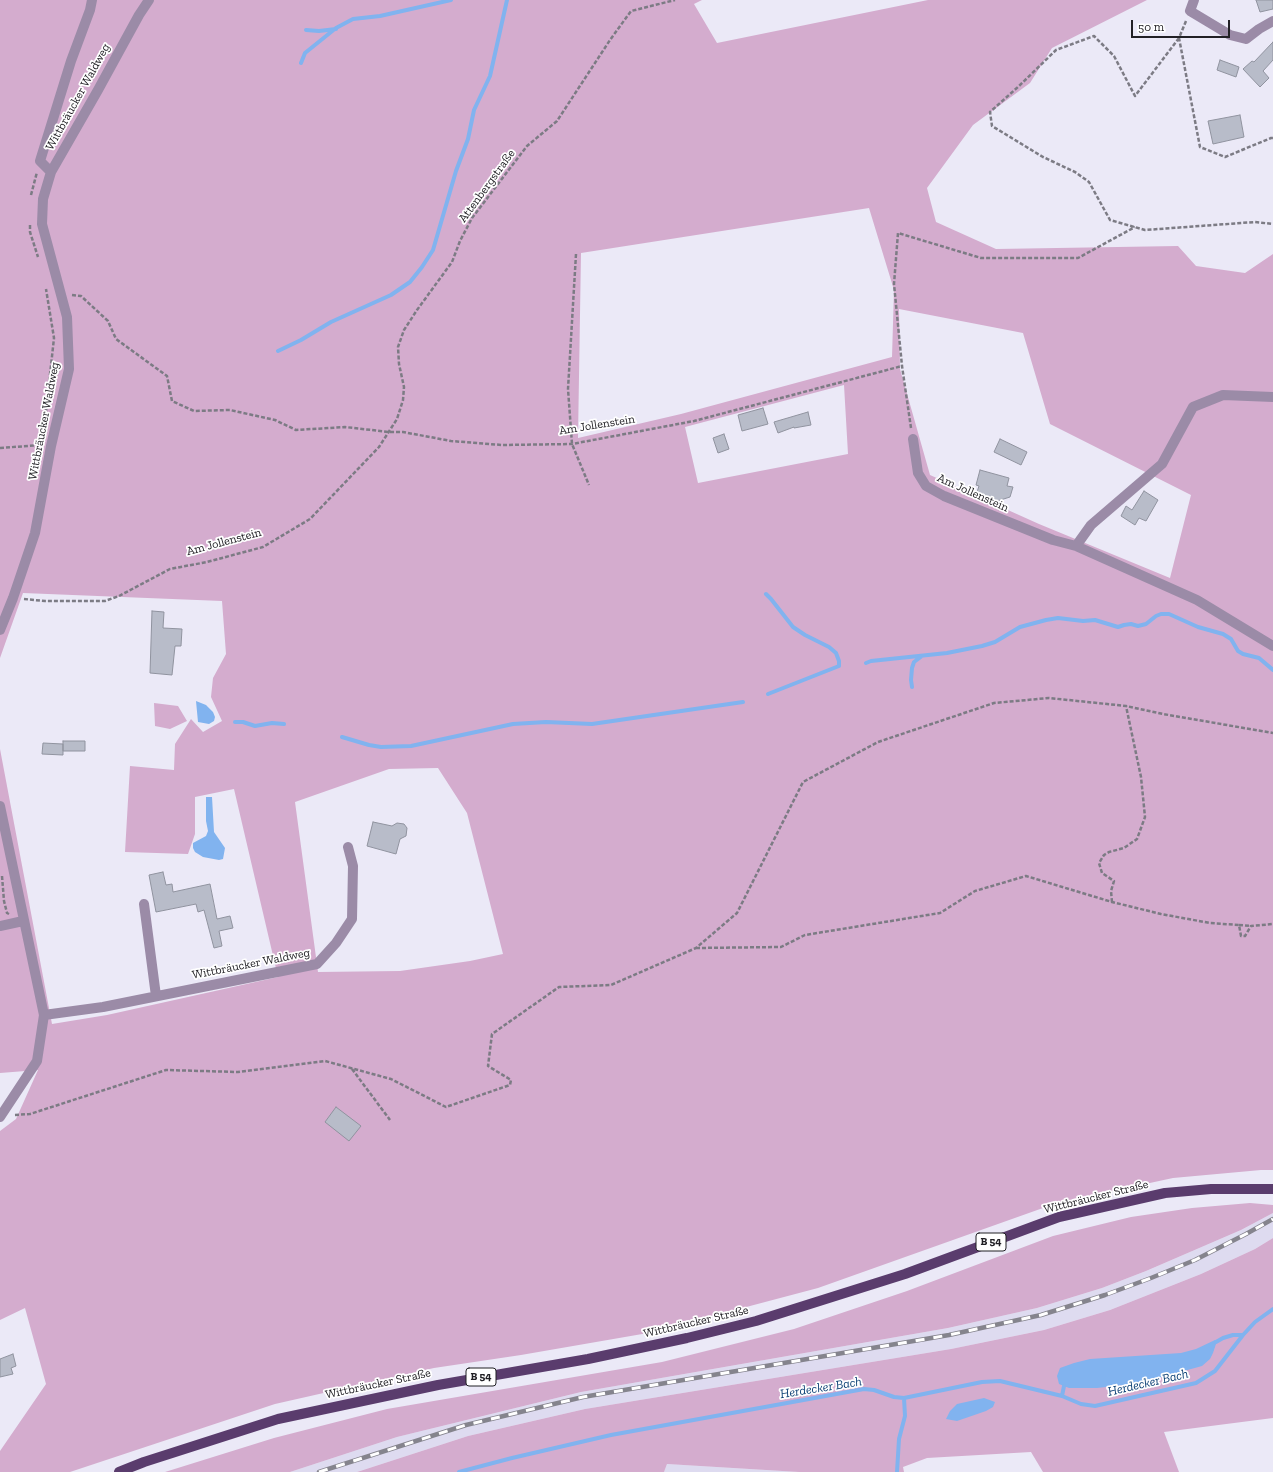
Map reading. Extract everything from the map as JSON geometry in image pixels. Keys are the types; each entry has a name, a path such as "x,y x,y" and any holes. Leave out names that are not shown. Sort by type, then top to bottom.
{"main road":[{"name":"Wittbräucker Straße","path":"119,1472 144,1462 278,1419 438,1385 588,1359 688,1338 756,1321 905,1274 1059,1217 1165,1193 1211,1189 1273,1189"}],"street":[{"path":"51,172 40,161 71,61 90,10 92,0"},
{"name":"Wittbräucker Waldweg","path":"0,630 36,533 51,446 69,369 67,317 42,224 44,199 51,172 139,15 149,0"},
{"path":"1194,0 1190,11 1230,35 1246,39 1273,21"},
{"path":"1076,546 1091,525 1162,464 1193,407 1223,395 1273,397"},
{"name":"Am Jollenstein","path":"913,439 918,473 926,486 944,496 1052,540 1076,546 1197,600 1273,646"},
{"path":"0,806 44,1015 37,1061 0,1116"},
{"name":"Wittbräucker Waldweg","path":"44,1015 103,1007 317,964 336,943 352,919 353,866 348,847"},
{"path":"144,904 156,996"},
{"path":"0,926 24,921"}],"path":[{"name":"Attenbergstraße","path":"389,432 397,419 403,400 404,388 399,364 398,347 404,330 416,310 452,262 460,241 472,218 527,146 557,121 610,40 631,11 675,0"},
{"path":"1190,11 1179,38 1135,96 1114,56 1094,36 1056,50 990,112 992,126 1042,157 1075,172 1089,182 1110,220 1145,230 1255,222 1273,224"},
{"path":"1179,38 1200,147 1225,157 1273,138"},
{"path":"913,439 902,366 894,284 898,233 981,258 1078,258 1136,227"},
{"path":"576,254 568,389 572,444 589,485"},
{"path":"45,283 54,338 45,417"},
{"path":"61,294 81,296 108,321 116,339 167,376 172,401 194,411 230,410 275,420 296,430 345,427 389,432"},
{"name":"Am Jollenstein","path":"13,598 45,601 105,601 119,596 170,569 207,562 264,547 310,519 379,446 389,432 403,432 451,441 502,445 572,444 694,421 902,366"},
{"path":"39,453 41,438"},
{"path":"0,448 40,445 51,446"},
{"path":"0,1116 30,1114 166,1070 238,1072 325,1061 391,1079 446,1108 510,1085 511,1080 488,1066 492,1034 559,987 611,985 696,948 737,913 803,782 878,742 994,703 1049,698 1126,706 1273,733"},
{"path":"1112,902 1111,891 1114,881 1102,873 1099,863 1104,855 1124,848 1137,839 1145,817 1141,777 1126,706"},
{"path":"696,948 781,946 805,935 940,913 975,891 1026,876 1112,902 1210,924 1251,926 1273,924"},
{"path":"1239,925 1241,936 1245,936 1251,926"},
{"path":"352,1068 390,1120"}],"shaded area":[{"path":"0,0 702,0 694,4 717,43 928,0 1147,0 1052,48 1030,83 973,125 927,188 936,222 996,249 1178,246 1196,266 1245,273 1273,254 1273,1170 1173,1178 1057,1203 818,1288 648,1333 521,1355 434,1368 275,1404 70,1472 0,1472 0,1451 46,1384 25,1308 0,1320 0,1131 16,1119 38,1070 0,1073 0,749 52,1024 107,1015 278,977 234,789 195,797 195,834 188,854 125,852 130,766 174,770 175,744 191,719 203,732 222,721 211,697 213,678 226,654 222,601 23,593 0,658","holes":["869,208 894,290 892,357 681,414 578,438 581,253","899,309 1023,333 1050,424 1191,495 1170,578 1039,524 930,475 900,369","844,385 848,454 698,483 685,427","438,768 467,813 503,954 470,961 400,971 318,972 295,802 389,769"]},
{"path":"154,703 178,706 187,721 170,729 155,726"},
{"path":"1250,1203 1273,1205 1273,1213 1241,1230 1146,1271 1102,1288 1037,1308 948,1328 581,1392 397,1437 290,1472 165,1472 274,1438 387,1409 662,1362 794,1329 907,1291 1053,1236 1131,1217 1192,1208"},
{"path":"1273,1213 1273,1238 1255,1249 1201,1274 1110,1310 1044,1330 951,1349 585,1409 468,1436 357,1472 290,1472 397,1437 581,1392 948,1328 1037,1308 1102,1288 1146,1271 1241,1230"},
{"path":"1273,1238 1273,1418 1164,1432 1179,1472 1043,1472 1031,1452 927,1458 903,1467 904,1472 799,1472 667,1464 664,1472 357,1472 468,1436 585,1409 951,1349 1044,1330 1110,1310 1201,1274 1255,1249"},
{"path":"667,1464 799,1472 664,1472"}],"water":[{"path":"196,701 206,705 213,712 215,717 214,721 209,724 198,722"},
{"path":"206,797 212,797 214,832 225,848 223,859 219,860 203,857 195,852 193,848 193,843 206,836 208,831 206,821"},
{"path":"1215,1340 1216,1344 1210,1359 1202,1366 1125,1385 1097,1388 1069,1388 1059,1384 1057,1376 1060,1368 1074,1363 1090,1359 1181,1353 1196,1349"},
{"path":"984,1398 995,1402 993,1407 957,1421 946,1419 950,1411 957,1404"}],"building":[{"path":"1256,0 1273,0 1273,9 1260,12"},
{"path":"1273,42 1273,60 1263,71 1269,78 1260,87 1243,69 1252,61 1254,62"},
{"path":"1220,60 1239,67 1236,77 1217,70"},
{"path":"1240,115 1244,137 1213,144 1208,121"},
{"path":"763,408 768,424 742,431 738,415"},
{"path":"808,412 811,425 794,427 778,433 774,422"},
{"path":"724,434 729,449 718,453 713,438"},
{"path":"1000,439 1027,452 1021,465 994,452"},
{"path":"980,470 1009,478 1007,486 1013,487 1010,497 991,503 975,498 979,486 976,485"},
{"path":"1144,491 1158,500 1146,521 1139,518 1135,525 1121,516 1126,506 1132,510"},
{"path":"152,611 164,612 163,628 182,629 181,646 175,646 172,675 150,673"},
{"path":"63,741 85,741 85,751 63,751 63,755 42,754 43,743 63,744"},
{"path":"373,822 392,826 397,823 404,824 407,828 406,836 400,839 396,854 367,846"},
{"path":"163,872 166,885 172,884 173,892 210,884 217,919 230,916 233,928 219,931 222,946 214,948 204,910 198,912 196,904 156,912 149,875"},
{"path":"336,1107 361,1126 349,1141 325,1122"},
{"path":"13,1354 16,1366 11,1368 13,1374 0,1377 0,1359"}],"waterway":[{"path":"301,63 305,53 336,28 353,19 380,16 451,0"},
{"path":"278,351 301,340 331,322 391,295 410,282 422,267 433,250 456,171 468,139 474,110 490,76 507,0"},
{"path":"306,30 319,31 336,29"},
{"path":"766,594 793,627 829,647 836,653 839,661 839,666 768,694"},
{"path":"866,663 871,661 947,653 982,646 995,642 1020,627 1058,618 1083,621 1095,620 1118,627 1131,624 1138,626 1146,624 1156,616 1161,614 1169,614 1198,627 1223,634 1231,639 1238,651 1243,654 1259,658 1273,670"},
{"path":"912,687 912,668 914,662 922,656"},
{"path":"342,737 381,747 411,746 513,724 546,722 592,724 743,702"},
{"path":"235,722 243,722 255,726 272,723 284,724"},
{"name":"Herdecker Bach","path":"459,1472 611,1435 864,1389 874,1390 894,1397 904,1398 982,1382 1000,1381 1062,1396 1081,1404 1095,1406 1196,1383 1215,1371 1255,1322 1273,1309"},
{"path":"1216,1342 1233,1335 1243,1335"},
{"path":"1062,1396 1064,1386"},
{"path":"897,1472 899,1439 905,1416 904,1398"}],"railway":[{"path":"319,1472 466,1425 583,1397 949,1335 1041,1315 1105,1295 1195,1260 1273,1219"}]}
